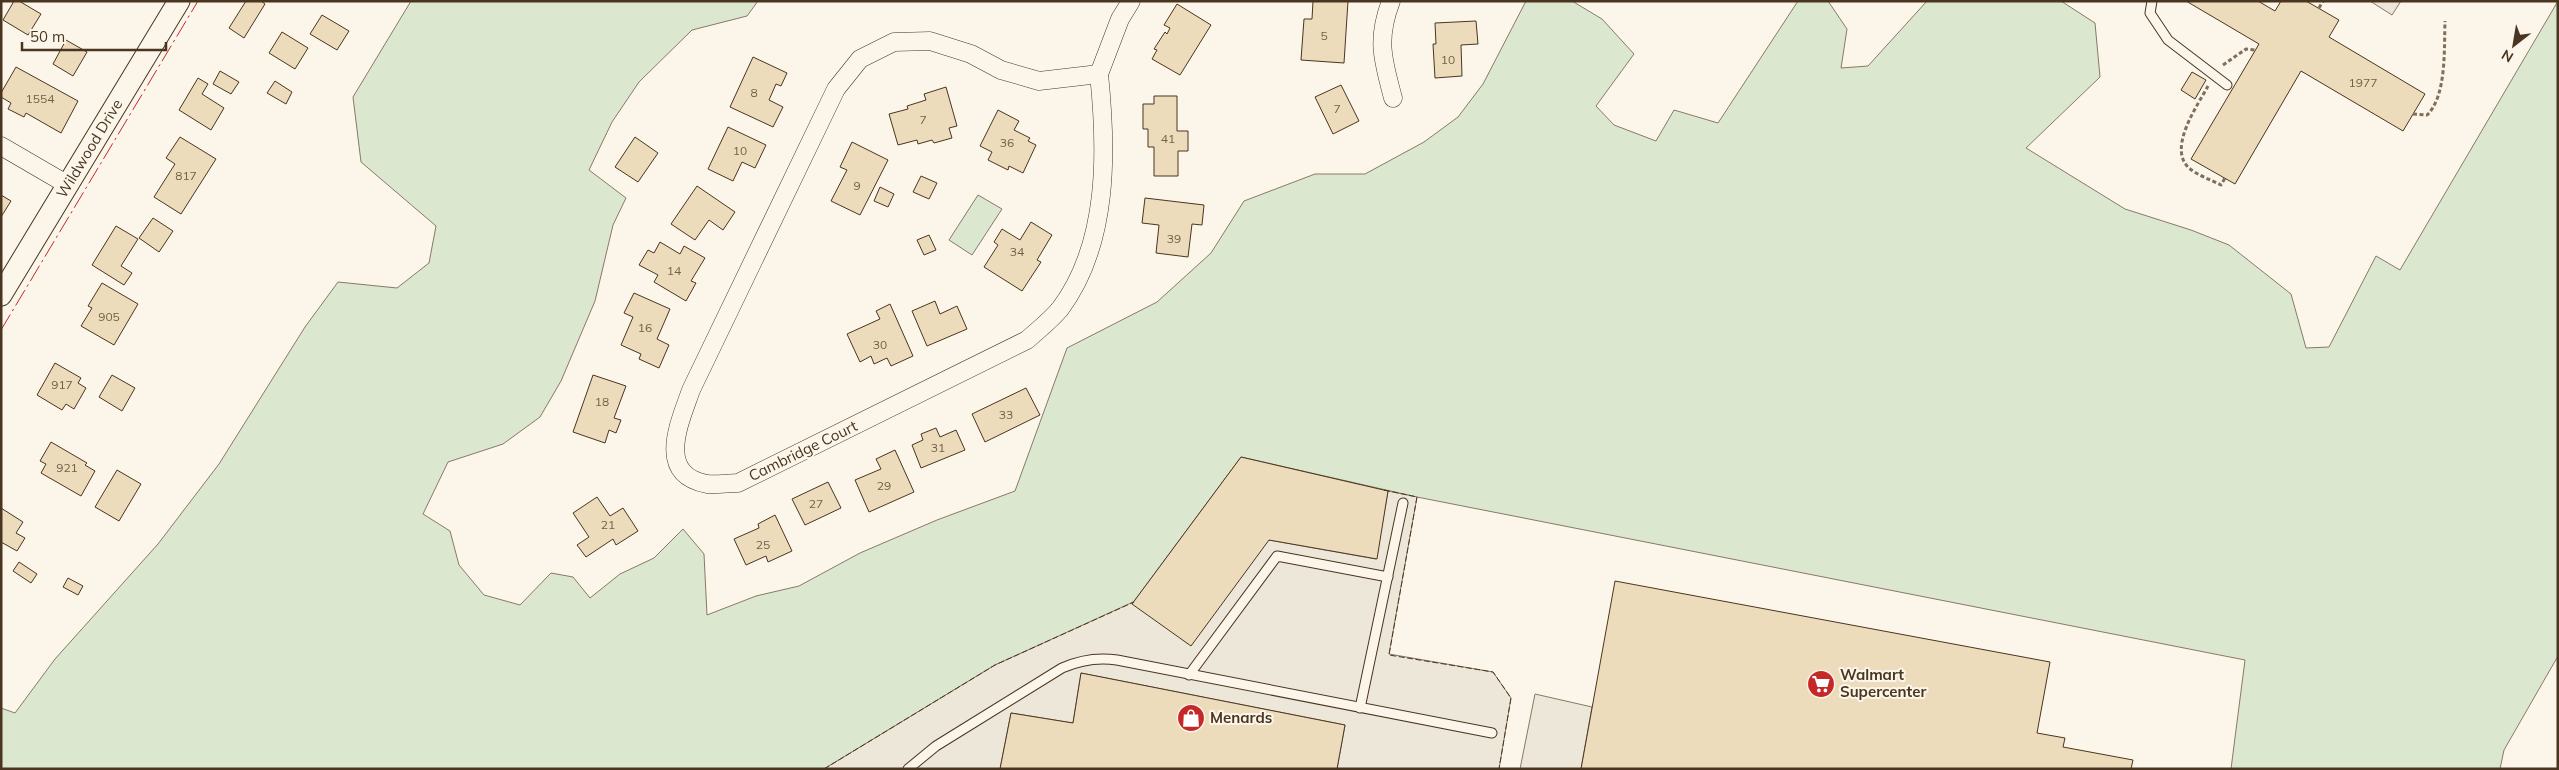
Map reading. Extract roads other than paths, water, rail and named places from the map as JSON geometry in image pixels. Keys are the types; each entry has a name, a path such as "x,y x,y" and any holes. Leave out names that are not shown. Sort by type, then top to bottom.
{"street":[{"name":"Wildwood Drive","path":"1,295 179,1"},
{"path":"1099,74 1120,19 1130,1"},
{"path":"1391,1 1386,14 1381,51 1393,98"},
{"name":"Cambridge Court","path":"930,41 971,54 1001,70 1039,81 1099,74 1104,123 1098,224 1084,270 1060,309 1027,340 738,483 707,484 687,476 676,460 674,440 691,390 836,89 860,59 894,42 930,41"},
{"path":"1,146 68,185"}],"lane":[{"path":"2152,1 2150,13 2168,40 2227,85"},
{"path":"1360,708 1403,502"},
{"path":"1189,675 1277,556 1388,577"},
{"path":"908,769 936,746 1070,664 1089,660 1108,659 1492,733"}],"place":[{"name":"Walmart Supercenter","path":"1821,684"},
{"name":"Menards","path":"1191,718"}]}
